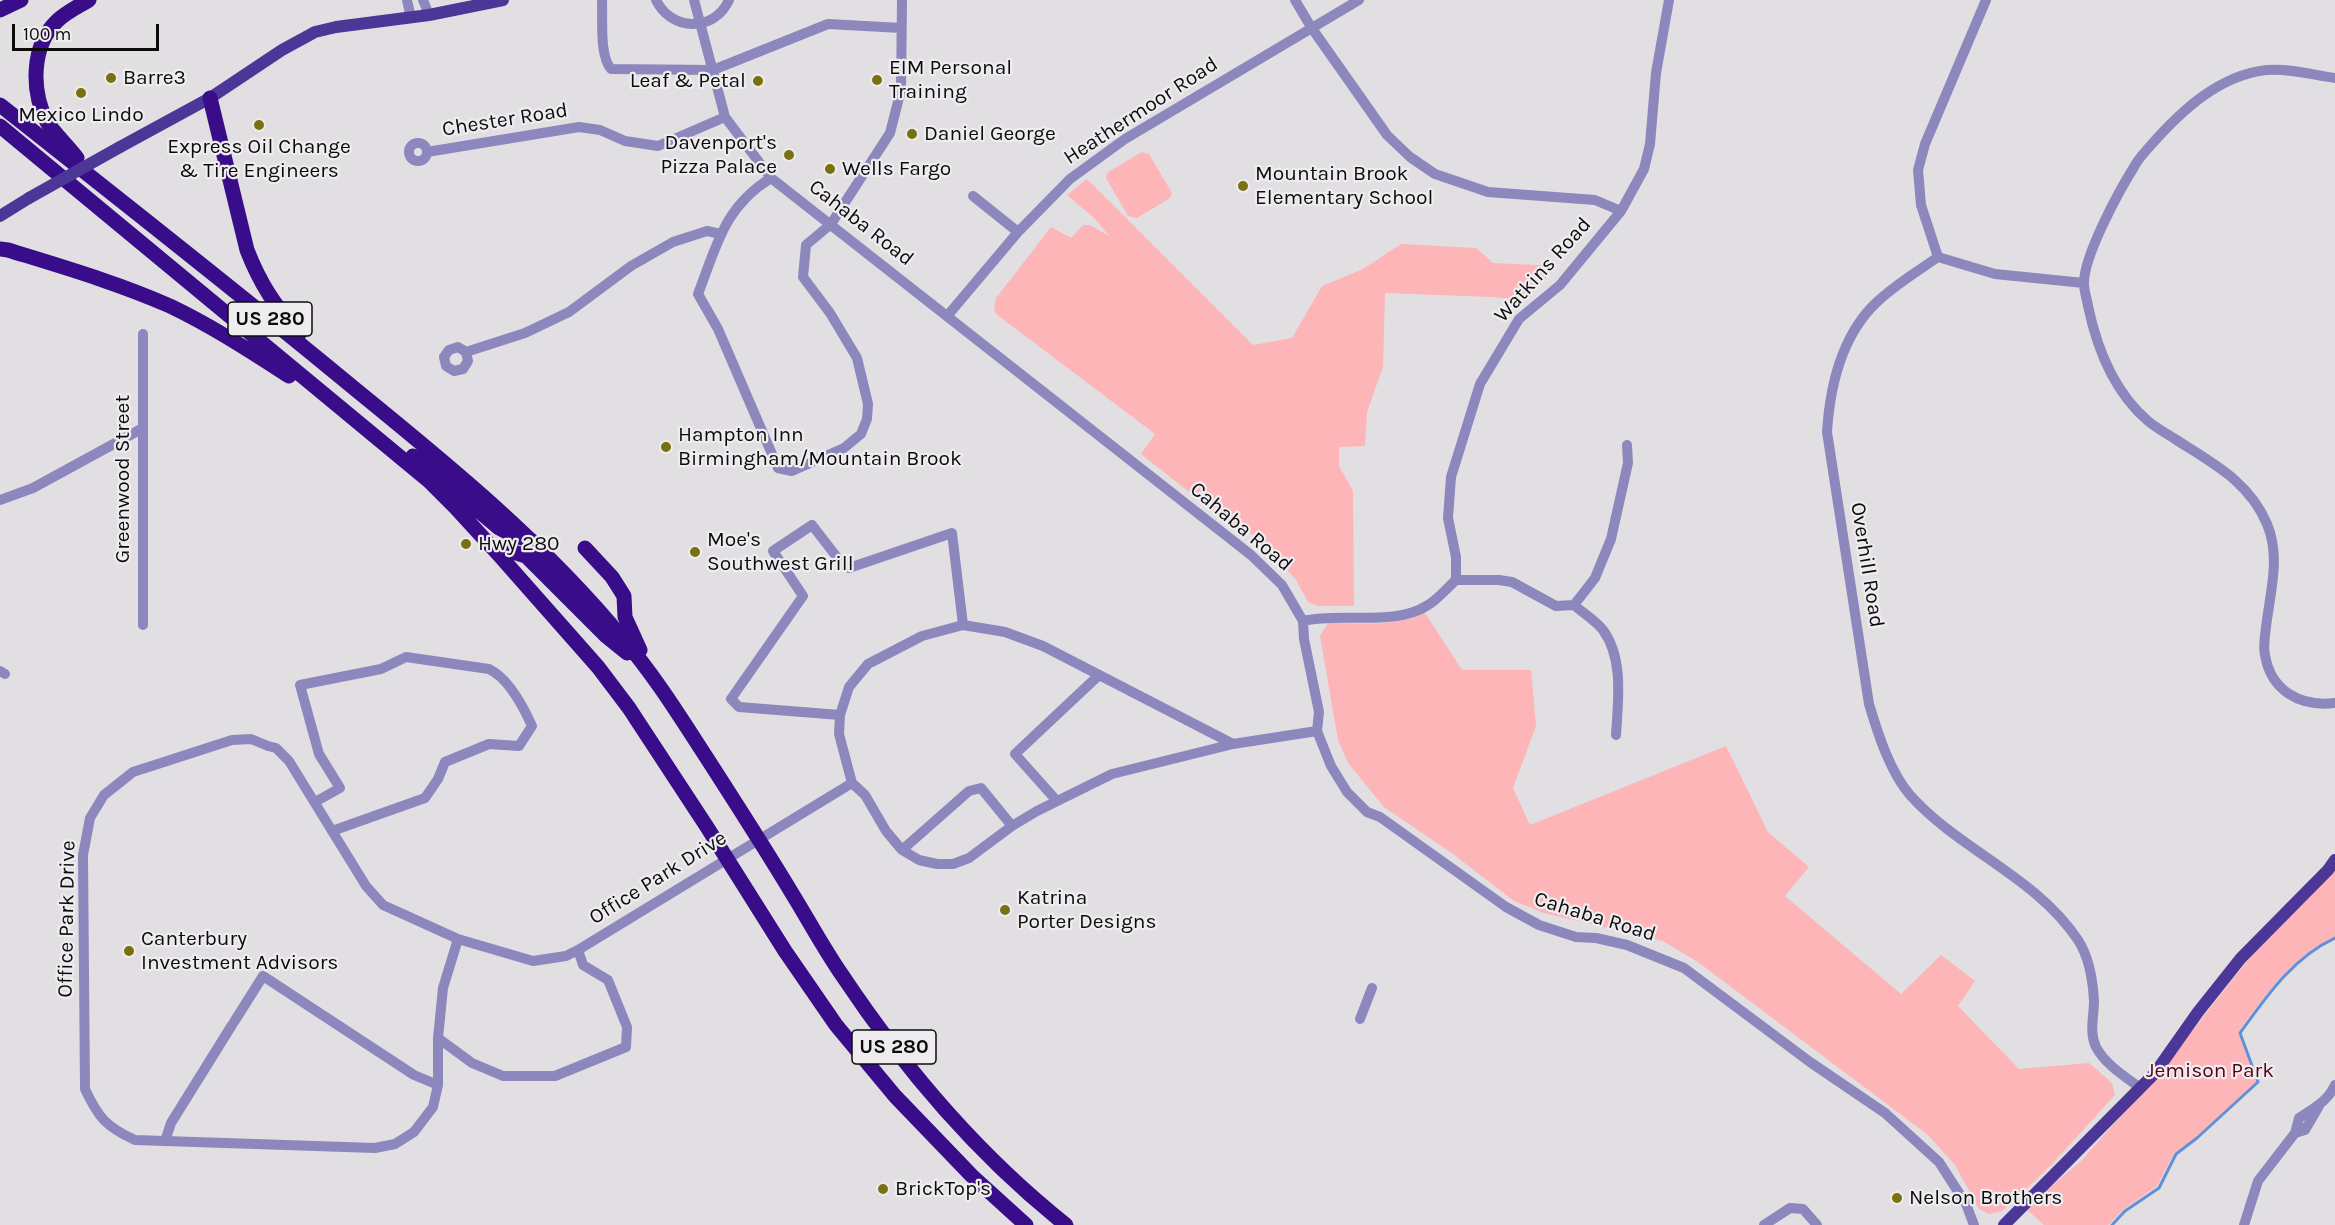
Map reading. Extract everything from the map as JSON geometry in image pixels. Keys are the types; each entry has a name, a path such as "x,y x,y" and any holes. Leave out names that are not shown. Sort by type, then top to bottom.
{"highway":[{"path":"0,10 21,0"},
{"path":"89,0 57,21 41,45 36,65 37,92 48,122 99,183"},
{"path":"210,98 247,250 256,275 269,297 318,357"},
{"name":"US 280","path":"0,105 318,357 471,483 533,541 590,600 647,670 686,726 841,974 916,1076 961,1129 999,1168 1066,1225"},
{"name":"US 280","path":"0,126 429,482 455,507 598,667 701,817 785,951 836,1025 895,1096 972,1176 1026,1225"},
{"path":"0,236 4,250 134,291 224,334 382,433 435,472 499,528 514,536 533,541"},
{"path":"585,548 612,578 624,596 625,617 647,670"},
{"path":"500,556 510,551 526,556 546,573 606,636 647,670"}],"main road":[{"path":"0,216 210,98 282,50 315,32 336,27 429,15 503,0"},
{"path":"2004,1225 2155,1073 2198,1012 2241,958 2328,870 2335,860"}],"street":[{"path":"407,0 411,18"},
{"path":"423,0 429,15"},
{"path":"602,0 604,49 606,62 610,69 713,70 828,24 901,28"},
{"path":"656,0 672,19 700,25 716,18 729,0"},
{"name":"Cahaba Road","path":"694,0 725,117 771,178 1251,555 1282,585 1303,621 1304,639 1319,712 1317,732 1331,766 1347,792 1367,812 1380,817 1506,907 1539,925 1576,937 1596,938 1627,945 1684,968 1810,1062 1885,1113 1939,1162 1966,1204 1974,1225"},
{"path":"771,178 754,188 733,210 721,234 698,294 718,329 778,468 792,471 844,448 861,434 867,419 868,404 857,358 830,313 803,277 806,245 831,224 890,133 901,90 902,0"},
{"path":"1295,0 1311,27 1387,135 1410,157 1435,174 1488,192 1595,200 1621,211"},
{"name":"Heathermoor Road","path":"948,315 1018,232 1070,179 1125,139 1359,0"},
{"name":"Watkins Road","path":"1456,580 1456,557 1448,518 1451,477 1480,384 1519,319 1560,285 1621,211 1644,169 1650,144 1656,73 1669,0"},
{"path":"1986,0 1925,144 1918,170 1921,205 1938,257 1995,274 2084,283"},
{"path":"2335,78 2268,70 2243,75 2190,104 2134,165 2097,236 2084,283 2095,338 2112,377 2132,406 2149,423 2219,467 2247,490 2259,506 2268,527 2274,552 2273,581 2264,653 2272,677 2288,694 2304,701 2319,705 2335,703"},
{"name":"Chester Road","path":"427,152 579,127 600,130 625,141 658,146 725,117"},
{"path":"973,196 1018,232"},
{"path":"466,352 525,333 569,312 631,266 673,242 707,231 721,234"},
{"name":"Overhill Road","path":"1938,257 1876,302 1854,333 1836,369 1829,399 1827,435 1869,704 1881,746 1909,794 1932,816 2039,895 2079,941 2090,968 2094,1000 2093,1033 2096,1046 2116,1071 2139,1087"},
{"name":"Greenwood Street","path":"143,333 143,625"},
{"path":"0,500 33,488 143,428"},
{"path":"1574,605 1595,578 1611,539 1628,463 1627,445"},
{"path":"840,715 739,707 731,699 803,596 773,551 812,525 843,565 849,568 952,533 963,625"},
{"path":"1303,621 1317,618 1396,616 1427,606 1456,580 1512,582 1556,606 1574,605 1602,629 1612,646 1619,683 1616,735"},
{"path":"1233,744 1043,646 1005,632 963,625 922,636 868,664 849,687 840,715 839,734 852,783 865,795 886,831 902,850 919,860 937,864 953,864 969,858 1012,826 1056,800 1112,774 1233,744 1317,732"},
{"path":"315,802 340,788 319,754 300,685 381,669 406,657 489,669 498,673 525,710 532,726 519,746 489,744 445,762 438,779 425,798 332,831"},
{"path":"1056,800 1034,778 1015,753 1098,676"},
{"name":"Office Park Drive","path":"458,939 443,988 438,1038 438,1084 434,1107 414,1132 395,1144 375,1148 135,1140 114,1131 96,1113 85,1089 83,855 90,818 104,795 133,772 232,740 251,739 276,748 289,761 366,886 383,905 458,939 533,961 566,956 579,950 852,783"},
{"path":"902,850 969,791 981,788 1012,826"},
{"name":"Office Park Drive","path":"438,1038 472,1064 503,1076 555,1076 626,1047 627,1027 608,980 583,966 579,950"},
{"path":"165,1141 171,1123 263,976 414,1075 438,1084"},
{"path":"1360,1019 1372,988"},
{"path":"2244,1225 2258,1180 2295,1133 2299,1118 2331,1095 2335,1085"},
{"path":"1966,1204 1966,1225"},
{"path":"1764,1225 1790,1208 1803,1209 1817,1225"}],"green space":[{"path":"1142,152 1149,154 1172,193 1170,198 1137,218 1128,216 1106,178 1108,172"},
{"path":"1087,179 1253,345 1292,338 1322,286 1363,269 1401,244 1476,248 1493,263 1557,266 1526,300 1385,293 1383,367 1367,412 1365,446 1339,447 1339,466 1353,491 1354,606 1318,606 1308,602 1296,580 1270,550 1244,528 1227,522 1141,454 1155,434 996,314 994,308 996,298 1051,227 1071,238 1083,225 1090,225 1109,236 1095,219 1067,195"},
{"path":"1425,613 1462,670 1531,670 1536,726 1513,788 1530,825 1726,746 1768,832 1809,867 1785,896 1901,994 1941,955 1975,981 1958,1006 2019,1069 2089,1063 2112,1083 2115,1095 2053,1163 2017,1198 2002,1211 1989,1214 1979,1209 1955,1165 1928,1135 1698,962 1663,941 1544,913 1514,901 1453,854 1384,807 1348,763 1338,740 1320,636 1328,623 1390,622"},
{"name":"Jemison Park","path":"2335,869 2335,937 2306,954 2293,965 2269,991 2238,1032 2256,1082 2196,1137 2174,1153 2157,1186 2124,1209 2108,1225 2044,1225 2025,1208 2080,1162 2160,1072 2251,956"}],"waterway":[{"path":"2112,1225 2125,1211 2159,1188 2176,1154 2197,1138 2258,1082 2240,1033 2281,979 2306,956 2335,938"}],"place":[{"name":"Barre3","path":"111,78"},
{"name":"EIM Personal Training","path":"877,80"},
{"name":"Leaf & Petal","path":"758,81"},
{"name":"Mexico Lindo","path":"81,93"},
{"name":"Express Oil Change & Tire Engineers","path":"259,125"},
{"name":"Daniel George","path":"912,134"},
{"name":"Davenport's Pizza Palace","path":"789,155"},
{"name":"Wells Fargo","path":"830,169"},
{"name":"Mountain Brook Elementary School","path":"1243,186"},
{"name":"Hampton Inn Birmingham/Mountain Brook","path":"666,447"},
{"name":"Hwy 280","path":"466,544"},
{"name":"Moe's Southwest Grill","path":"695,552"},
{"name":"Katrina Porter Designs","path":"1005,910"},
{"name":"Canterbury Investment Advisors","path":"129,951"},
{"name":"BrickTop's","path":"883,1189"},
{"name":"Nelson Brothers","path":"1897,1198"}]}
